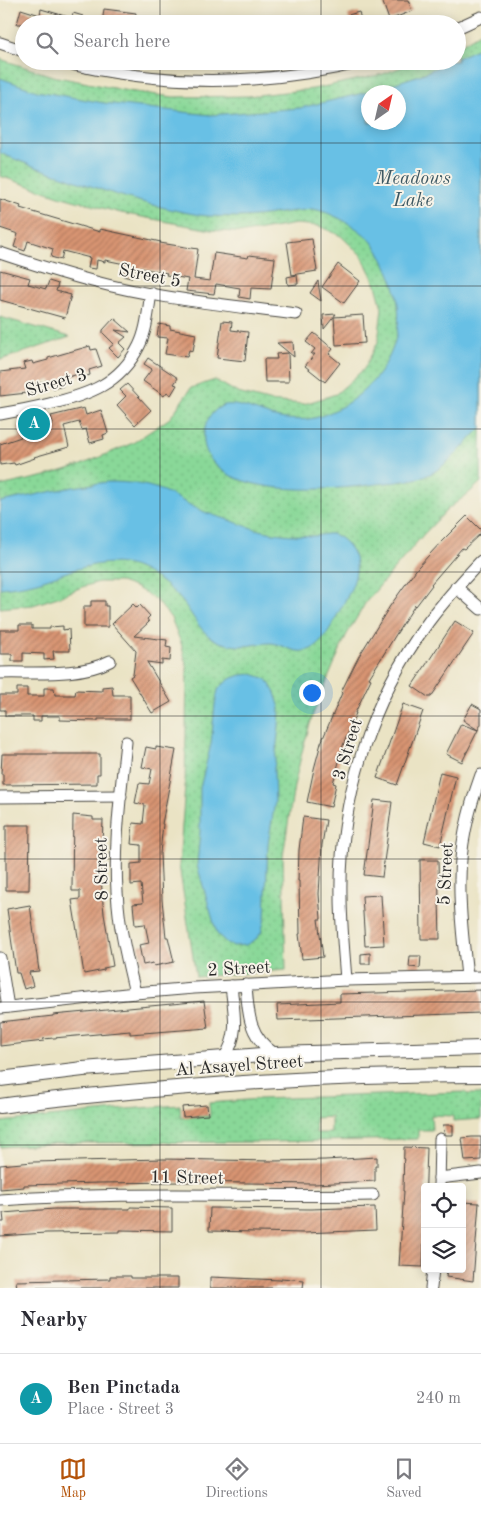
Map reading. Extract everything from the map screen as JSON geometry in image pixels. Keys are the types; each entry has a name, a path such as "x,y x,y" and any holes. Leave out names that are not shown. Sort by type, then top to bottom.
{"main road":[{"name":"Al Asayel Street","path":"0,1079 83,1069 275,1054 481,1048"},
{"name":"Al Asayel Street","path":"0,1106 133,1091 244,1083 354,1077 481,1075"}],"street":[{"path":"466,24 481,17"},
{"path":"0,43 15,48"},
{"path":"95,70 130,76 214,82 297,76 325,70"},
{"name":"Street 5","path":"0,253 93,281 151,293 296,314"},
{"name":"Street 3","path":"0,414 83,395 101,387 117,376 130,361 140,344 151,293"},
{"name":"3 Street","path":"346,980 341,894 342,856 347,817 367,737 384,696 404,658 456,588 481,560"},
{"path":"456,588 481,609"},
{"path":"0,673 79,672 110,662"},
{"name":"8 Street","path":"126,742 120,796 117,855 119,913 125,953 135,993"},
{"name":"5 Street","path":"467,977 460,914 460,879 463,844 470,810 481,775"},
{"path":"0,797 120,796"},
{"path":"0,958 4,1008"},
{"name":"2 Street","path":"4,1008 135,993 231,986 346,980 481,977"},
{"path":"250,985 255,1018 253,1029 262,1043 275,1054"},
{"path":"224,1058 232,1045 235,1030 231,986"},
{"path":"235,1030 253,1029"},
{"path":"440,1139 439,1182 481,1173"},
{"name":"11 Street","path":"0,1200 130,1194 373,1195"},
{"path":"431,1288 433,1273"}],"green space":[{"path":"481,32 481,482 448,509 423,535 366,602 346,636 313,714 294,786 283,856 286,970 196,977 179,865 185,786 187,668 181,643 171,618 156,600 137,588 120,582 99,582 33,605 0,608 0,486 46,476 81,465 133,443 170,418 191,388 215,380 238,393 268,401 304,404 336,394 364,369 378,342 382,308 376,285 362,256 341,236 319,226 296,224 244,233 211,230 121,213 62,197 0,176 0,59 15,64 15,70 34,70 53,76 128,91 173,97 248,96 313,89 394,70 466,70 466,41"},
{"path":"0,317 70,337 0,360"},
{"path":"466,1092 467,1094 481,1094 481,1119 453,1121 453,1116 431,1115 432,1130 418,1130 418,1139 59,1143 0,1147 0,1122 180,1105 181,1118 210,1116 209,1103 259,1099","holes":["331,1117 331,1133 316,1133 315,1118"]}],"water":[{"name":"Meadows Lake","path":"481,47 481,428 441,468 428,475 399,482 308,489 281,488 255,484 232,476 215,464 205,447 204,435 206,424 212,413 217,409 222,406 234,405 279,418 311,419 342,406 360,394 376,378 387,360 395,340 398,319 397,297 390,275 380,254 372,242 360,231 344,221 319,210 310,209 244,217 199,215 148,204 115,194 40,169 0,153 0,78 37,91 104,103 210,115 300,108 361,94 361,130 406,130 406,85 390,85 431,70 466,70 466,54"},
{"path":"107,482 131,483 155,488 204,512 260,530 313,536 332,534 340,538 352,550 356,567 355,576 353,585 326,635 316,646 304,651 292,650 271,643 244,646 226,644 205,632 182,601 158,579 136,567 117,563 94,565 37,582 0,588 0,502"},
{"path":"252,674 268,681 275,693 280,708 274,769 275,802 268,844 265,918 261,933 256,939 246,945 234,946 228,944 217,934 197,865 200,832 200,788 211,744 218,690 230,679"}],"building":[{"path":"382,0 408,0 412,11 402,15 387,15"},
{"path":"21,9 40,15 19,15"},
{"path":"41,9 62,15 40,15"},
{"path":"104,9 136,13 136,15 103,15"},
{"path":"359,12 360,15 348,15"},
{"path":"0,199 21,206 20,208 100,232 100,229 160,243 198,249 194,279 210,281 214,253 248,258 249,255 275,258 271,289 251,288 250,299 239,297 240,288 216,284 214,294 186,291 188,279 166,275 167,273 140,268 140,270 133,269 131,278 123,276 125,264 97,260 96,269 88,268 90,258 63,251 61,260 51,257 53,249 28,241 25,251 14,247 18,234 0,228"},
{"path":"312,239 317,271 292,275 287,242"},
{"path":"338,264 360,281 344,303 322,287"},
{"path":"0,270 30,278 28,284 46,289 49,281 58,284 56,291 71,295 65,318 0,300"},
{"path":"297,275 298,284 288,285 287,277"},
{"path":"318,281 321,301 310,293"},
{"path":"336,314 324,329 323,315"},
{"path":"363,315 365,343 336,345 334,317"},
{"path":"114,318 130,332 115,330 126,337 119,343 125,349 118,357 109,348 114,344 103,333 103,330"},
{"path":"222,321 232,322 231,330 248,332 245,361 217,358"},
{"path":"159,324 170,326 170,329 196,334 193,351 189,350 187,357 165,354 168,338 157,337"},
{"path":"314,333 333,349 329,354 340,363 325,382 305,366 315,354 311,354 315,349 306,342"},
{"path":"293,342 294,357 277,343"},
{"path":"90,346 91,350 96,349 102,366 89,370 90,375 81,378 79,374 60,379 63,386 54,389 51,380 33,384 36,392 0,396 0,372 25,369 23,363 32,361 33,364"},
{"path":"288,353 289,382 265,382 264,359 277,359 276,354"},
{"path":"148,358 178,378 174,384 177,385 171,395 167,392 164,396 143,381 152,369 144,364"},
{"path":"127,384 151,410 135,425 117,405 126,396 120,390"},
{"path":"84,408 86,415 101,410 108,433 103,435 104,439 90,443 86,429 82,430 79,422 64,426 69,447 34,457 15,465 14,463 0,465 0,444 21,437 18,426 29,422 32,431 53,424 51,416"},
{"path":"467,516 481,530 481,533 464,549 462,548 431,584 415,605 369,678 371,679 355,713 342,748 333,783 336,784 331,807 307,802 321,743 341,692 359,656 390,606 418,567"},
{"path":"91,601 105,601 105,606 108,606 108,627 84,627 84,606 91,606"},
{"path":"133,604 137,608 140,605 150,616 147,619 149,622 134,636 167,640 166,647 171,648 170,661 162,660 162,664 147,662 171,702 152,713 130,677 133,675 136,651 112,624"},
{"path":"455,621 474,633 431,697 428,697 412,686"},
{"path":"19,625 32,625 32,629 50,629 50,627 63,626 63,630 69,629 70,651 53,651 54,659 44,660 44,654 23,653 23,661 12,661 12,654 0,654 0,630 19,630"},
{"path":"112,686 113,695 130,695 130,719 98,719 98,721 60,720 60,716 41,716 41,721 33,721 33,716 5,716 5,710 0,710 0,695 17,695 17,688 27,688 27,696 44,696 44,688 54,688 55,695 75,695 76,690 102,691 102,687"},
{"path":"403,704 423,711 397,785 377,778"},
{"path":"472,704 481,709 481,724 478,730 463,720"},
{"path":"461,724 478,730 462,762 446,754"},
{"path":"146,747 176,750 162,824 160,853 166,937 168,937 174,962 154,966 153,963 143,965 139,945 149,943 145,924 135,925 133,904 143,903 141,884 131,885 131,864 141,863 141,845 131,844 133,823 143,824 145,805 135,803 139,783 149,784 152,769 142,767"},
{"path":"2,754 100,754 100,774 97,774 97,784 3,785 3,774 1,774"},
{"path":"440,772 456,776 440,846 424,842"},
{"path":"374,800 392,802 382,877 364,875"},
{"path":"73,815 93,817 93,820 103,820 102,893 113,966 84,974 72,900 80,899 80,891 72,891"},
{"path":"303,817 326,820 322,845 319,894 321,919 318,919 323,957 302,959 299,934 298,881"},
{"path":"6,825 30,825 29,890 6,890"},
{"path":"420,860 438,860 440,939 421,939"},
{"path":"381,895 384,945 365,946 362,896"},
{"path":"30,905 39,971 29,972 33,986 24,989 19,973 16,973 7,909"},
{"path":"370,953 370,964 361,964 361,954"},
{"path":"410,956 421,956 420,968 409,967"},
{"path":"481,990 481,1013 278,1020 277,1005 340,1002 340,994"},
{"path":"204,1001 208,1028 130,1034 130,1031 43,1039 44,1041 0,1046 0,1022 53,1015"},
{"path":"207,1105 208,1115 183,1117 182,1107"},
{"path":"443,1125 453,1125 453,1135 446,1135"},
{"path":"481,1137 481,1160 465,1161 462,1138"},
{"path":"404,1147 427,1148 426,1183 421,1183 421,1267 399,1266"},
{"path":"377,1157 375,1181 314,1184 99,1183 24,1185 24,1187 0,1189 0,1165 33,1162 163,1159 272,1161"},
{"path":"466,1202 479,1203 473,1281 446,1277 446,1273 466,1273"},
{"path":"130,1207 172,1208 172,1231 120,1230 120,1232 0,1236 0,1222 4,1222 3,1213 54,1209 130,1209"},
{"path":"375,1207 376,1230 304,1233 209,1231 210,1208 310,1209"},
{"path":"110,1276 178,1278 178,1288 17,1288 16,1281 110,1279"},
{"path":"210,1277 304,1280 303,1288 210,1288"}],"place":[{"name":"Ben Pinctada","path":"34,424"}]}
